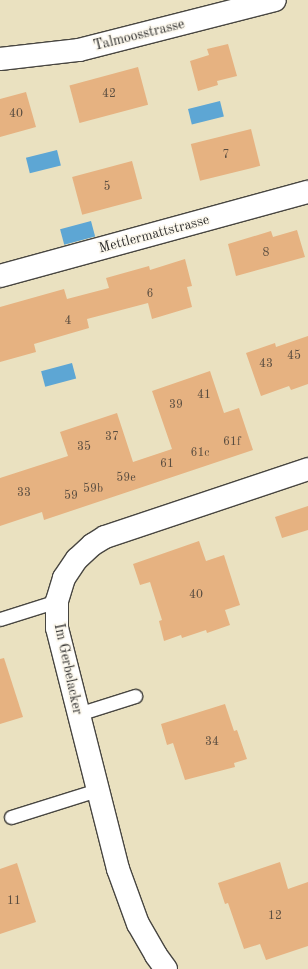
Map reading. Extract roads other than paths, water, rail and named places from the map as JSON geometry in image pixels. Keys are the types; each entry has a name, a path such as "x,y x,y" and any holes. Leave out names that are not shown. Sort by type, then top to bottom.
{"street":[{"name":"Talmoosstrasse","path":"0,59 79,50 275,0"},
{"name":"Mettlermattstrasse","path":"0,276 308,192"},
{"name":"Im Gerbelacker","path":"166,969 148,943 130,906 118,869 57,628 57,601 64,578 77,559 92,545 105,537 308,469"}],"lane":[{"path":"0,619 57,601"},
{"path":"78,714 135,696"},
{"path":"11,817 97,790"}],"water":[{"path":"220,101 224,117 192,125 188,109"},
{"path":"57,150 61,166 30,173 26,158"},
{"path":"91,221 95,236 64,245 60,229"},
{"path":"72,363 76,378 45,387 41,371"}]}
